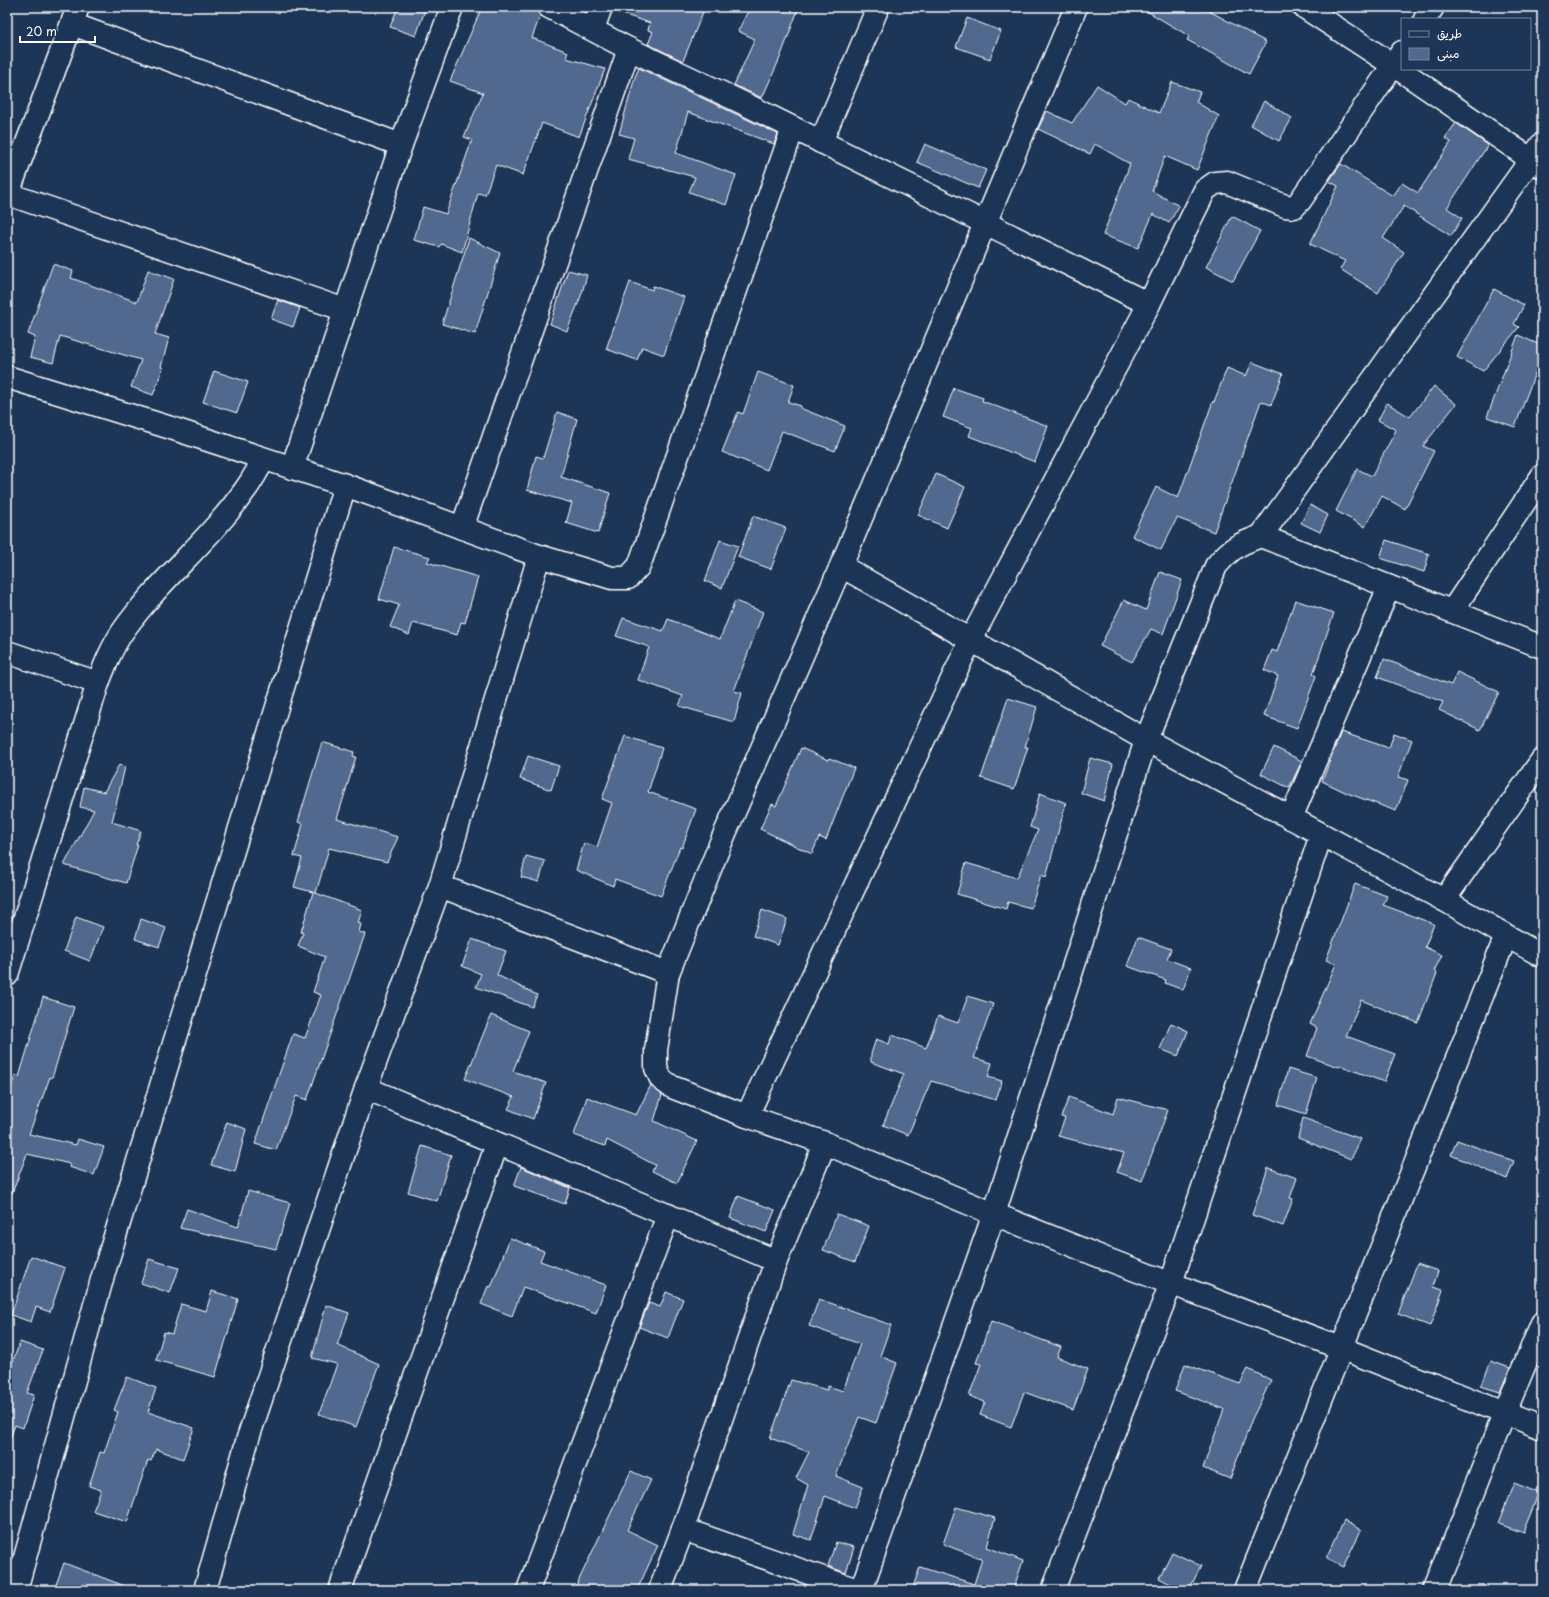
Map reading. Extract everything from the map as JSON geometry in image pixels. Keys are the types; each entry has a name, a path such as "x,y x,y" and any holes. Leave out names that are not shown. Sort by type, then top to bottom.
{"street":[{"path":"292,468 401,145 452,7"},
{"path":"549,7 629,49 793,128 1149,304"},
{"path":"593,29 601,7"},
{"path":"821,142 878,7"},
{"path":"1076,7 841,566 719,847 668,973 656,1050 656,1068 661,1079 672,1087 825,1143 994,1214 1505,1412 1542,1428"},
{"path":"748,1116 971,639 1149,304 1205,190 1215,183 1227,182 1285,206 1294,207 1300,201 1397,59 1304,7"},
{"path":"1426,18 1433,7"},
{"path":"345,310 7,195 75,15 401,145"},
{"path":"462,528 629,49"},
{"path":"861,1590 994,1214 1146,740 1216,566 1228,552 1241,543 1261,536 1538,157 1413,70"},
{"path":"7,378 172,428 292,468 539,556 612,578 628,578 639,566 793,128"},
{"path":"7,975 98,683 109,655 123,632 142,607 228,512 246,489 264,459"},
{"path":"1452,611 1542,476"},
{"path":"16,1590 104,1272 345,486"},
{"path":"1261,536 1542,647"},
{"path":"205,1590 248,1438 366,1088 440,886 539,556"},
{"path":"841,566 1146,740 1444,900 1542,956"},
{"path":"1291,818 1390,587"},
{"path":"7,652 98,683"},
{"path":"1444,900 1542,760"},
{"path":"1053,1590 1171,1283 1321,835"},
{"path":"440,886 668,973"},
{"path":"1246,1590 1506,936"},
{"path":"366,1088 776,1261"},
{"path":"660,1590 776,1261 825,1143"},
{"path":"340,1590 498,1144"},
{"path":"528,1590 668,1215"},
{"path":"1435,1590 1505,1412 1542,1323"},
{"path":"683,1528 857,1590"}],"building":[{"path":"398,7 426,7 416,36 390,27"},
{"path":"482,7 537,7 540,16 532,38 568,52 566,58 605,69 579,137 542,123 523,175 496,165 485,195 478,193 462,252 441,244 439,247 414,240 423,207 446,214 472,140 464,137 483,93 450,81"},
{"path":"614,7 705,7 683,61 648,44 653,32 648,30 650,23 613,11"},
{"path":"750,7 799,7 780,58 762,98 734,85 755,39 738,31"},
{"path":"1140,7 1202,7 1266,42 1249,74 1187,40 1189,36"},
{"path":"967,18 1001,31 990,59 956,47"},
{"path":"639,68 778,134 774,144 688,112 676,153 736,175 726,205 689,192 695,177 628,159 634,138 619,134 635,77"},
{"path":"1172,82 1200,92 1196,102 1219,116 1197,170 1165,156 1152,191 1179,206 1169,223 1153,214 1138,248 1103,235 1130,164 1095,144 1090,154 1038,129 1047,111 1072,123 1097,85 1125,103 1128,98 1159,113"},
{"path":"1264,101 1292,118 1279,141 1251,125"},
{"path":"1456,123 1488,145 1447,208 1462,218 1451,236 1404,206 1383,238 1404,252 1378,293 1340,269 1345,261 1310,244 1338,186 1329,181 1341,164 1393,196 1402,183 1418,193 1451,142 1445,138"},
{"path":"925,144 986,170 978,188 917,162"},
{"path":"1232,216 1260,231 1233,281 1206,267"},
{"path":"469,238 500,253 475,334 442,324"},
{"path":"53,264 73,271 71,278 137,302 148,270 174,279 155,334 169,338 161,367 163,368 153,395 131,387 141,360 60,336 53,363 30,357 35,337 28,334"},
{"path":"568,270 587,275 581,296 567,331 550,324"},
{"path":"630,282 652,290 653,286 684,297 664,355 642,347 637,360 606,349"},
{"path":"1494,289 1524,305 1514,324 1519,327 1483,371 1457,357"},
{"path":"278,300 300,308 293,327 271,319"},
{"path":"1518,335 1542,346 1542,376 1535,373 1515,427 1487,417"},
{"path":"1252,362 1283,374 1271,405 1261,401 1214,532 1177,518 1161,550 1132,536 1156,487 1178,498 1213,401 1214,402 1227,368 1246,376"},
{"path":"214,371 248,382 237,413 203,402"},
{"path":"758,372 794,385 788,402 801,406 800,408 845,426 835,451 782,431 767,470 722,452 738,412 743,414"},
{"path":"1434,386 1456,404 1423,446 1434,451 1405,509 1382,496 1365,527 1336,511 1357,469 1372,476 1396,430 1378,420 1387,403 1410,417"},
{"path":"954,388 983,398 982,401 1048,426 1035,462 969,436 972,428 943,417"},
{"path":"557,412 577,419 561,477 610,493 598,533 566,523 572,503 527,490 536,456 543,458"},
{"path":"936,474 965,487 947,528 918,515"},
{"path":"1310,505 1328,515 1320,532 1301,523"},
{"path":"753,516 786,528 771,569 738,557"},
{"path":"720,540 738,546 722,588 705,581"},
{"path":"1386,540 1429,554 1424,572 1380,558"},
{"path":"394,547 430,557 427,562 478,577 465,623 461,622 457,635 413,623 409,635 390,627 399,605 379,599"},
{"path":"1160,572 1182,580 1163,634 1151,629 1132,662 1100,646 1124,600 1146,610"},
{"path":"1295,600 1334,613 1313,674 1316,676 1297,728 1264,716 1278,676 1264,670 1272,650 1277,652"},
{"path":"735,601 763,612 734,691 742,693 734,722 679,706 683,696 638,680 649,647 616,636 623,618 663,631 668,619 720,639"},
{"path":"1384,659 1451,685 1457,672 1499,692 1480,730 1439,710 1443,702 1377,677"},
{"path":"1008,698 1037,707 1025,747 1028,747 1014,789 981,778"},
{"path":"1341,732 1389,748 1394,733 1412,740 1398,777 1408,780 1396,811 1347,793 1322,781"},
{"path":"625,736 662,748 648,792 696,809 682,848 680,847 661,896 615,879 613,886 576,870 584,843 597,847 612,803 602,799"},
{"path":"322,742 354,752 353,756 356,757 337,819 398,837 387,862 329,848 316,893 294,887 302,858 294,856 303,824 298,822"},
{"path":"1274,747 1302,761 1289,788 1261,774"},
{"path":"801,748 828,760 829,758 854,768 826,840 819,837 812,854 760,829 772,804 776,806"},
{"path":"528,756 559,766 551,790 520,779"},
{"path":"1090,758 1113,764 1104,801 1081,793"},
{"path":"119,765 125,767 112,822 141,831 126,883 64,865 94,810 80,807 84,787 104,792"},
{"path":"1040,793 1066,803 1046,877 1041,875 1031,908 1008,902 1006,909 957,894 966,863 1017,878 1038,830 1030,827"},
{"path":"526,856 545,861 539,882 521,877"},
{"path":"1355,884 1387,896 1383,905 1434,924 1425,947 1442,955 1434,971 1437,973 1418,1023 1361,1000 1346,1036 1395,1054 1384,1082 1339,1065 1339,1067 1307,1056 1317,1028 1310,1024 1336,964 1326,960"},
{"path":"313,892 362,910 358,923 361,924 359,932 365,934 307,1100 296,1096 276,1150 255,1144 293,1034 305,1038 321,995 313,992 325,957 298,946 303,933 301,932"},
{"path":"762,910 787,919 778,945 753,936"},
{"path":"76,917 103,927 90,961 64,951"},
{"path":"141,919 166,928 159,947 135,939"},
{"path":"1138,937 1171,949 1167,959 1191,968 1183,990 1165,983 1166,980 1127,966"},
{"path":"472,939 506,951 497,975 537,995 532,1007 476,987 481,974 462,966"},
{"path":"968,996 993,1004 974,1058 992,1063 988,1077 1002,1081 996,1100 931,1081 908,1135 883,1125 904,1074 871,1062 871,1054 876,1039 889,1044 892,1035 926,1048 938,1016 958,1023"},
{"path":"43,997 74,1007 52,1078 50,1077 29,1134 76,1145 78,1139 104,1147 94,1175 69,1167 70,1164 27,1154 9,1201 7,1200 7,1097 15,1076 19,1077"},
{"path":"491,1015 529,1031 513,1071 546,1083 533,1119 508,1109 514,1097 465,1079"},
{"path":"1171,1023 1188,1031 1178,1056 1160,1049"},
{"path":"1288,1069 1317,1078 1306,1114 1278,1105"},
{"path":"651,1085 662,1095 654,1121 697,1141 677,1183 652,1171 655,1165 607,1140 605,1146 574,1135 587,1097 636,1115"},
{"path":"1069,1097 1113,1114 1118,1097 1168,1110 1142,1181 1117,1172 1124,1153 1058,1136 1065,1118 1061,1117"},
{"path":"1303,1118 1361,1139 1351,1159 1298,1138"},
{"path":"227,1122 246,1129 235,1172 211,1165"},
{"path":"1457,1140 1514,1161 1507,1179 1451,1155"},
{"path":"422,1146 451,1155 437,1201 408,1192"},
{"path":"521,1167 570,1188 565,1204 514,1186"},
{"path":"1268,1168 1297,1178 1290,1198 1293,1199 1283,1226 1252,1215"},
{"path":"248,1191 290,1203 276,1249 180,1228 187,1209 238,1227"},
{"path":"738,1196 775,1210 766,1232 730,1218"},
{"path":"837,1214 869,1226 855,1262 823,1250"},
{"path":"510,1238 544,1251 540,1261 606,1285 596,1313 523,1287 512,1316 481,1304 488,1286 491,1287"},
{"path":"31,1256 65,1268 50,1312 36,1307 31,1322 11,1315"},
{"path":"149,1259 179,1268 170,1293 141,1283"},
{"path":"1417,1264 1438,1271 1433,1287 1443,1290 1430,1326 1398,1314"},
{"path":"212,1291 238,1299 215,1377 156,1360 164,1332 172,1334 181,1304 206,1311"},
{"path":"666,1292 683,1299 668,1338 639,1327 649,1303 660,1307"},
{"path":"819,1299 891,1325 880,1356 897,1363 876,1423 859,1417 836,1476 863,1487 855,1508 825,1496 811,1540 793,1534 808,1485 796,1478 809,1452 770,1438 791,1380 827,1390 828,1386 843,1391 860,1344 809,1326"},
{"path":"326,1305 349,1313 337,1345 379,1364 356,1427 319,1414 337,1364 312,1358"},
{"path":"991,1321 1061,1347 1057,1357 1088,1369 1073,1410 1024,1392 1011,1427 980,1415 985,1402 969,1396 981,1364 976,1363"},
{"path":"20,1342 43,1350 27,1393 34,1395 23,1428 15,1425 9,1441 7,1440 7,1377"},
{"path":"1491,1361 1510,1368 1500,1392 1481,1386"},
{"path":"1185,1364 1240,1384 1248,1369 1271,1380 1252,1419 1230,1479 1203,1468 1224,1409 1175,1391"},
{"path":"127,1377 156,1388 148,1412 194,1428 183,1459 156,1449 151,1461 148,1460 127,1522 93,1511 101,1490 89,1486 100,1452 104,1453 118,1412 114,1410"},
{"path":"631,1471 651,1480 627,1530 658,1545 637,1590 574,1590"},
{"path":"1514,1483 1539,1493 1523,1532 1498,1523"},
{"path":"956,1507 995,1518 987,1547 1023,1561 1013,1590 912,1590 920,1567 974,1584 982,1559 943,1544"},
{"path":"1344,1521 1361,1530 1343,1567 1326,1559"},
{"path":"836,1542 854,1547 846,1573 828,1566"},
{"path":"1172,1552 1201,1566 1189,1590 1182,1590 1159,1578"},
{"path":"64,1563 130,1588 130,1590 54,1590"}]}
